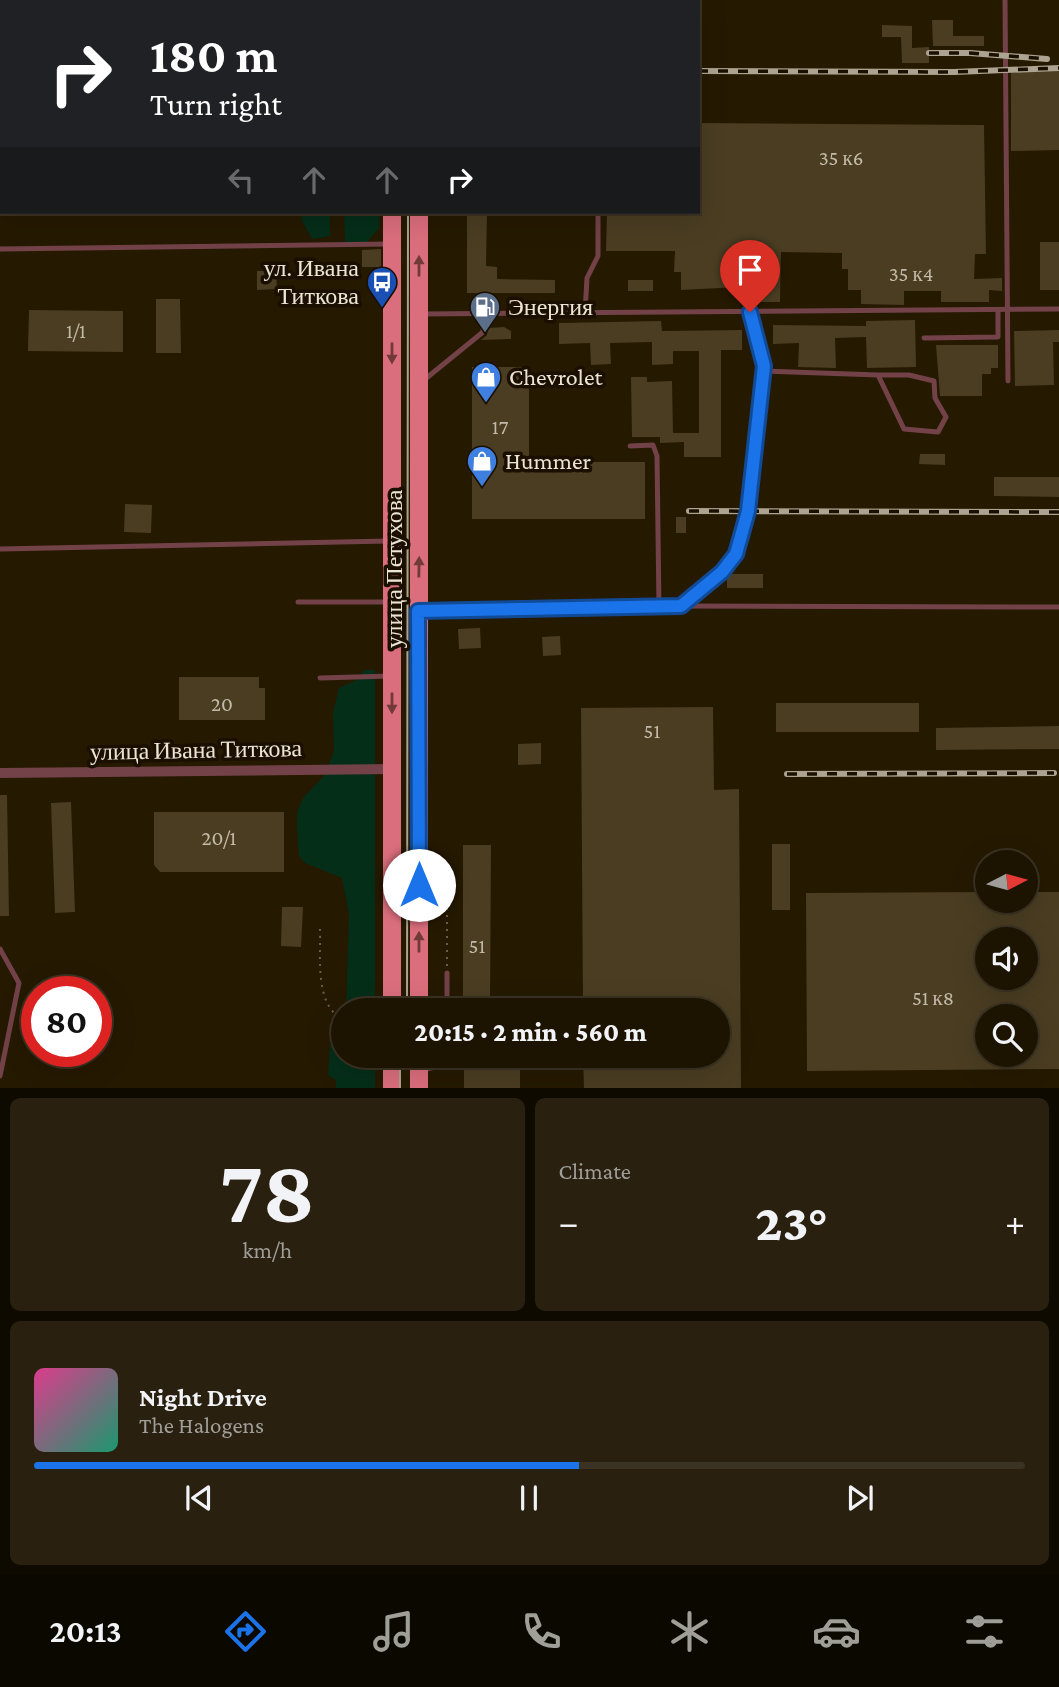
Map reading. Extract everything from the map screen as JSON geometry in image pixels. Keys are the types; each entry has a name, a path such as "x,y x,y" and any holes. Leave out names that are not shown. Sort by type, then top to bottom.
{"highway":[{"name":"улица Петухова","path":"392,214 392,998"},
{"name":"улица Петухова","path":"419,214 419,998"},
{"path":"392,1068 392,1088"}],"street":[{"name":"улица Ивана Титкова","path":"0,773 392,769"}],"lane":[{"path":"1005,0 1008,381"},
{"path":"585,313 587,278 598,256 598,214"},
{"path":"0,249 392,244"},
{"path":"419,314 1059,309"},
{"path":"924,338 998,337 998,310"},
{"path":"681,606 722,572 736,554 746,526 763,371 750,312"},
{"path":"419,384 483,332 483,314"},
{"path":"763,371 909,375 934,381 936,398 946,417 938,432 904,429 878,375"},
{"path":"631,446 653,445 657,456 659,607"},
{"path":"0,548 392,541"},
{"path":"298,602 392,602"},
{"path":"418,611 681,606 1059,607"},
{"path":"320,678 392,676"},
{"path":"0,949 19,983 0,1076"},
{"path":"447,973 447,998"}],"path":[{"path":"447,883 447,973"},
{"path":"320,929 323,993 331,1010"}],"green space":[{"path":"301,214 330,214 330,236 312,239"},
{"path":"344,214 379,214 379,228 366,243 345,243"},
{"path":"364,670 375,670 375,998 346,998 349,914 342,878 305,863 299,856 297,829 297,813 303,798 324,776 334,752 333,713 339,688 355,681"},
{"path":"331,1034 331,1068 375,1068 375,1088 336,1088 336,1080 328,1075"}],"building":[{"path":"932,20 953,20 953,36 984,36 984,46 933,46"},
{"path":"882,25 912,26 912,48 929,47 929,63 902,63 901,37 882,37"},
{"path":"1059,70 1059,150 1011,151 1011,71"},
{"path":"700,123 984,125 986,254 975,254 974,279 1002,278 1002,291 989,290 989,302 941,302 941,291 904,291 904,305 861,304 861,290 848,290 848,269 842,269 842,253 781,252 780,302 758,302 758,286 681,290 681,272 674,272 675,251 606,251 607,214 700,214"},
{"path":"467,214 487,214 486,266 497,267 497,279 555,280 555,293 467,293"},
{"path":"1040,242 1059,242 1059,290 1040,290"},
{"path":"381,249 381,267 362,267 362,250"},
{"path":"257,271 276,271 277,289 257,290"},
{"path":"628,280 653,280 653,291 628,291"},
{"path":"156,299 180,299 181,353 156,353"},
{"path":"29,310 123,311 123,352 28,351"},
{"path":"915,320 916,367 867,368 866,337 835,338 836,368 798,367 799,343 773,344 773,325 866,326 866,321"},
{"path":"661,321 662,331 742,330 742,350 721,350 721,457 684,457 684,442 660,443 660,437 632,437 631,377 647,377 647,382 672,381 673,433 699,433 699,351 673,351 673,364 652,365 652,342 610,343 611,364 591,365 590,343 559,344 559,323"},
{"path":"504,327 511,331 511,339 481,340 487,335 488,328"},
{"path":"1059,330 1059,342 1053,342 1054,385 1015,386 1014,331"},
{"path":"936,345 998,345 998,368 991,368 991,374 982,374 982,396 940,396"},
{"path":"472,367 529,367 529,462 645,462 645,519 472,519"},
{"path":"920,454 945,454 945,465 919,464"},
{"path":"994,477 1059,477 1059,497 994,496"},
{"path":"125,504 152,505 151,533 124,532"},
{"path":"676,517 686,517 686,533 676,533"},
{"path":"727,574 763,574 763,588 727,588"},
{"path":"480,628 481,648 459,649 458,629"},
{"path":"560,636 561,655 543,656 542,637"},
{"path":"179,677 259,677 259,688 265,688 265,720 179,720"},
{"path":"776,703 919,703 919,732 776,732"},
{"path":"713,707 714,790 739,789 741,1088 584,1088 583,1068 730,1068 730,998 583,998 581,708"},
{"path":"1059,726 1059,749 936,750 936,728"},
{"path":"541,743 541,764 518,765 518,744"},
{"path":"0,795 7,795 9,916 0,916"},
{"path":"71,802 75,912 55,913 51,803"},
{"path":"154,812 284,812 284,872 160,872 154,865"},
{"path":"772,844 790,844 790,910 772,910"},
{"path":"463,845 491,845 490,998 463,998"},
{"path":"975,892 975,914 1038,914 1038,892 1059,892 1059,1069 807,1071 806,893"},
{"path":"282,907 303,907 301,947 281,946"},
{"path":"464,1068 520,1068 520,1088 464,1088"}],"tram line":[{"path":"407,998 408,214"},
{"path":"400,1068 400,1088"}],"railway":[{"path":"929,53 1047,59"},
{"path":"700,71 954,72 1059,68"},
{"path":"689,511 1059,512"},
{"path":"787,774 1054,773"}],"place":[{"name":"ул. Ивана Титкова","path":"382,309"},
{"name":"Энергия","path":"485,334"},
{"name":"Chevrolet","path":"486,404"},
{"name":"Hummer","path":"482,488"}],"route":[{"path":"419,885 418,611 681,606 722,572 736,554 746,526 764,366 750,312"}]}
